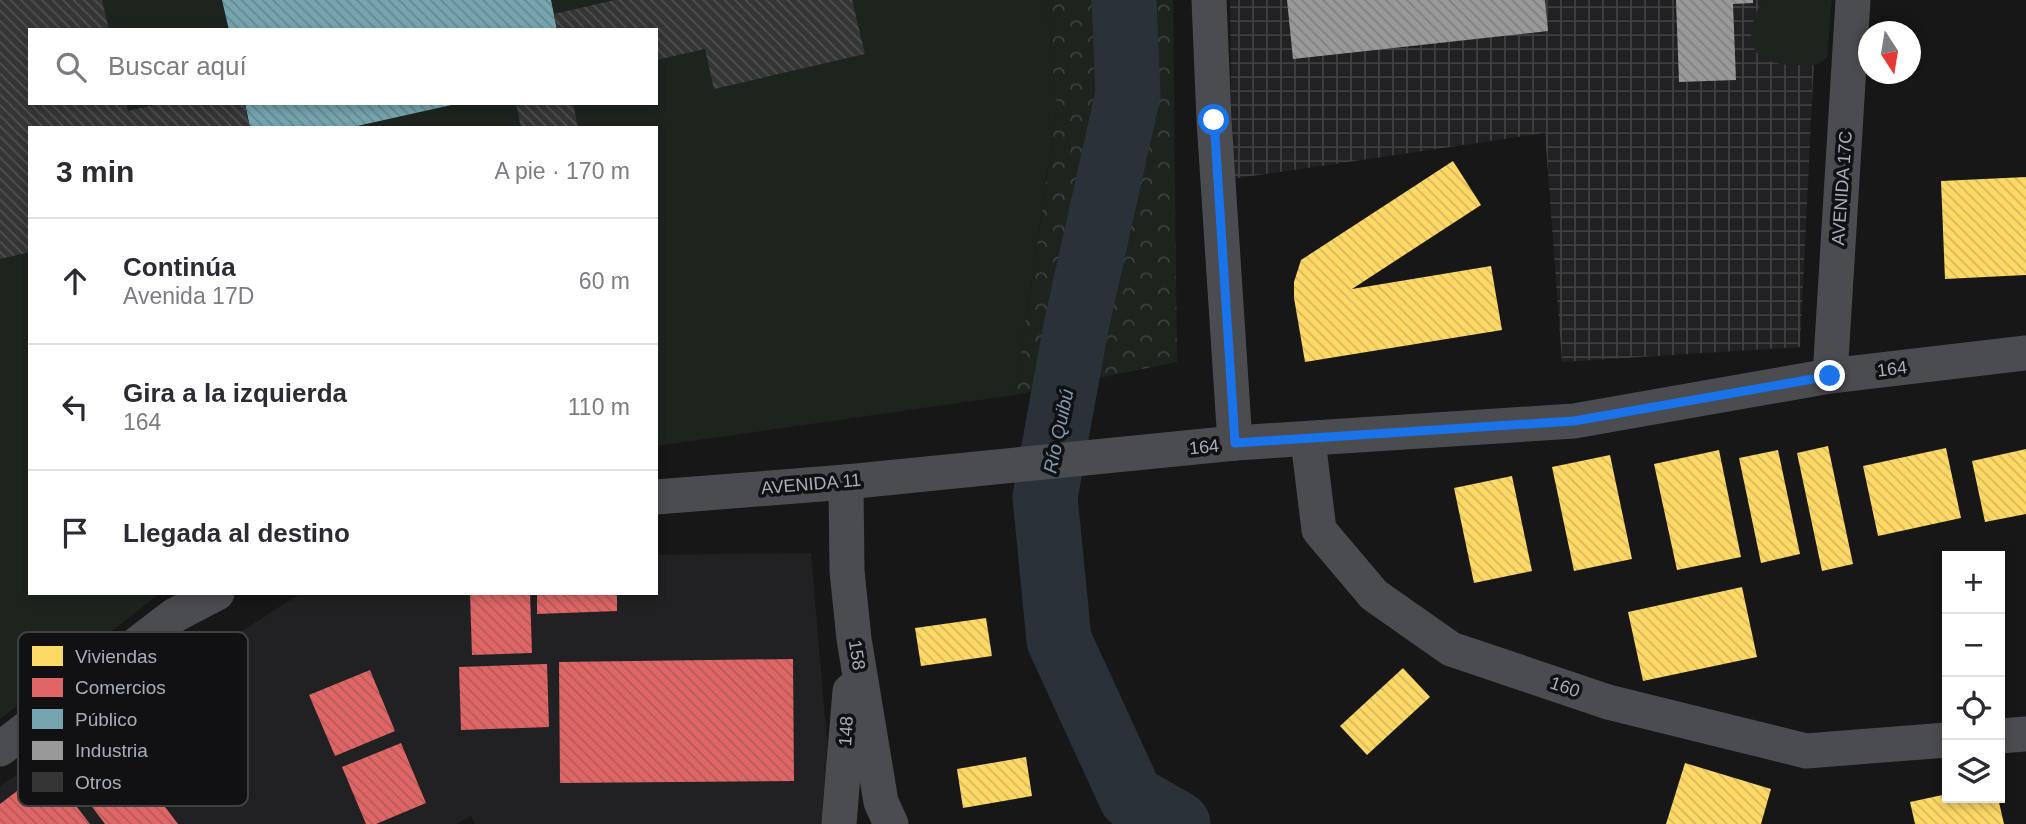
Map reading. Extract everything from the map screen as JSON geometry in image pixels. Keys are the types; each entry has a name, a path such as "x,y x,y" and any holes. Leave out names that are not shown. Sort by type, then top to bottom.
{"street":[{"path":"1209,0 1235,443"},
{"name":"AVENIDA 17C","path":"1830,376 1853,0"},
{"name":"164","path":"965,469 1235,443 1574,421 1830,376 2026,353"},
{"name":"160","path":"1308,440 1319,530 1374,595 1451,649 1608,702 1806,751 1942,740"},
{"name":"AVENIDA 11","path":"658,497 846,482 965,469"},
{"name":"158","path":"846,482 847,571 854,639 881,802 891,824"},
{"path":"153,632 175,615 213,595"},
{"name":"148","path":"839,824 854,639"},
{"path":"2005,736 2026,734"},
{"path":"0,749 18,735"}],"shaded area":[{"path":"1230,0 1817,0 1800,347 1562,362 1545,133 1232,179"},
{"path":"811,553 834,824 475,824 471,816 457,824 0,824 0,786 18,774 18,806 248,806 248,632 240,632 298,595 658,595 658,555"}],"green space":[{"path":"0,0 1046,0 1057,108 1015,395 658,446 658,126 28,126 28,595 157,595 110,632 18,632 18,705 0,719"},
{"path":"1046,0 1173,0 1177,362 1015,395 1057,109"},
{"path":"1764,0 1832,0 1827,58 1816,65 1796,65 1775,63 1759,55 1754,49 1751,31 1757,11"}],"building: Viviendas":[{"path":"1453,161 1481,205 1352,289 1491,266 1502,330 1305,362 1294,298 1294,282 1301,260"},
{"path":"2026,177 2026,275 1945,279 1941,181"},
{"path":"1828,446 1853,564 1822,571 1797,453"},
{"path":"1946,448 1961,518 1878,536 1863,466"},
{"path":"2026,449 2026,514 1985,522 1972,461"},
{"path":"1719,450 1741,557 1677,570 1654,464"},
{"path":"1778,450 1800,554 1761,563 1739,458"},
{"path":"1610,455 1632,559 1574,571 1552,467"},
{"path":"1512,476 1532,571 1474,583 1454,488"},
{"path":"1742,587 1757,657 1643,681 1628,612"},
{"path":"986,618 992,656 921,666 915,628"},
{"path":"1403,668 1430,697 1367,755 1340,726"},
{"path":"1026,757 1032,796 963,808 957,769"},
{"path":"1685,763 1771,789 1761,824 1666,824"},
{"path":"1942,795 1942,803 1999,803 2004,824 1915,824 1910,802"}],"building: Comercios":[{"path":"470,595 530,595 532,653 472,655"},
{"path":"537,595 617,595 617,611 537,614"},
{"path":"793,659 794,781 560,783 559,662"},
{"path":"547,664 549,727 461,730 459,667"},
{"path":"370,670 395,731 335,756 309,695"},
{"path":"401,743 426,803 376,824 366,824 342,767"},
{"path":"18,790 18,806 76,806 90,824 0,824 0,804"},
{"path":"91,806 164,806 178,824 105,824"}],"building: Público":[{"path":"222,0 551,0 557,28 229,28"},
{"path":"245,105 452,105 357,126 250,126"}],"building: Industria":[{"path":"1287,0 1545,0 1548,31 1293,59"},
{"path":"1676,0 1753,0 1753,3 1733,4 1736,80 1679,82"}],"building: Otros":[{"path":"0,0 102,0 109,28 28,28 28,105 126,105 128,111 154,105 245,105 250,126 28,126 28,252 0,259"},
{"path":"615,0 852,0 865,54 714,89 705,49 658,60 658,28 557,28 554,14"},
{"path":"516,105 573,105 578,126 521,126"}],"waterway":[{"name":"Río Quibú","path":"1124,0 1128,94 1076,327 1045,497 1059,640 1131,797 1178,824"}],"route":[{"path":"1214,120 1235,443 1574,421 1830,376"}]}
